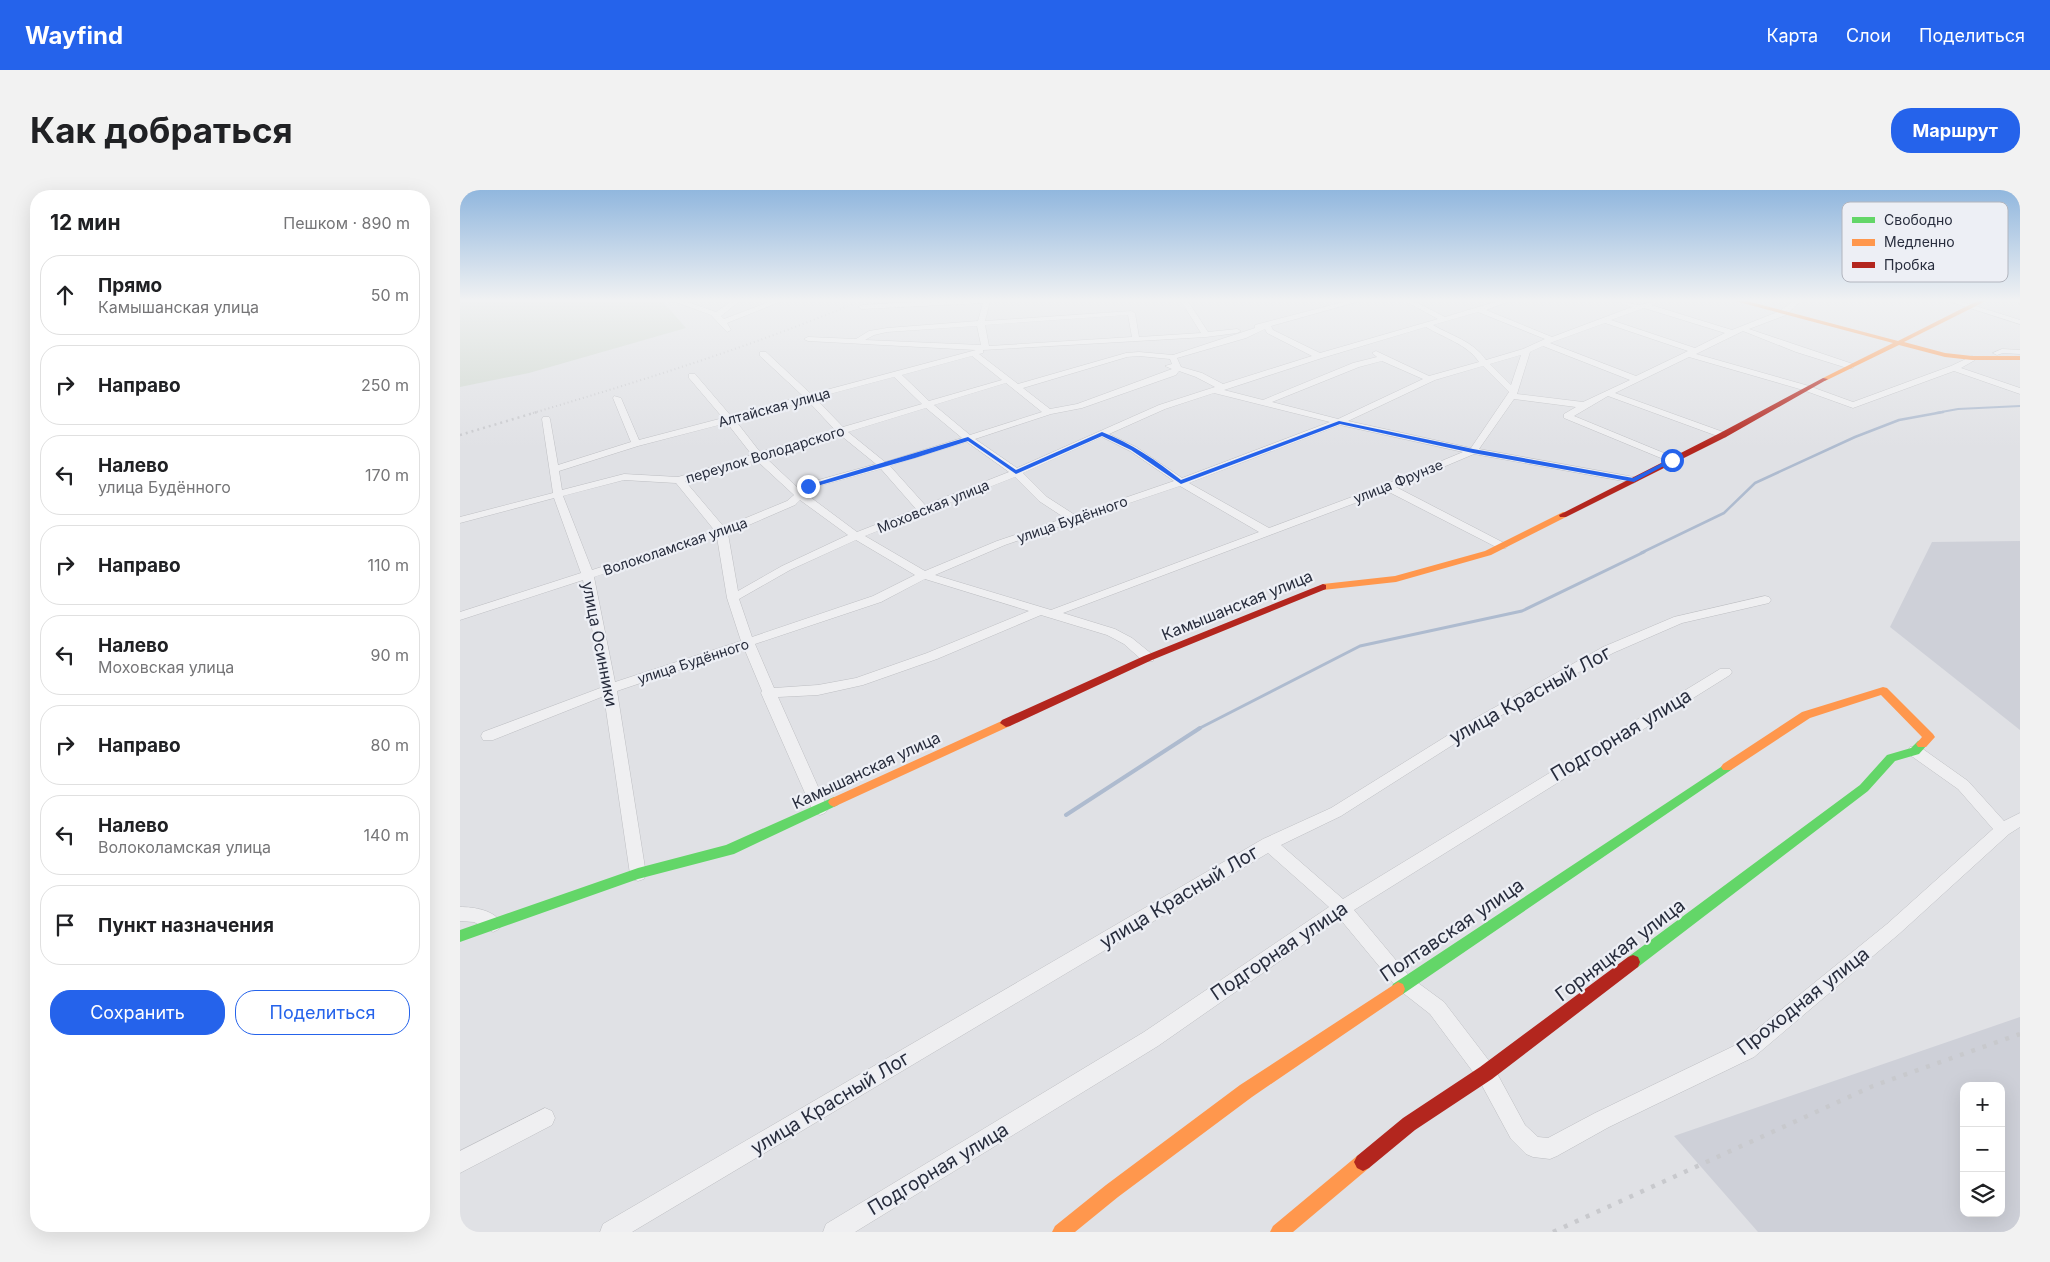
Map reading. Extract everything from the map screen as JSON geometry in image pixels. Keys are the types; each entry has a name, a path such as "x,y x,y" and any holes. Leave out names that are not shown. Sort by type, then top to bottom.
{"street":[{"name":"Алтайская улица","path":"555,470 636,443 896,375 985,350"},
{"path":"1017,387 1126,355 1138,354 1173,357 1198,350"},
{"path":"1307,350 1319,356"},
{"name":"Моховская улица","path":"733,598 786,568 856,536 1016,472 1162,407 1341,350"},
{"path":"1372,350 1383,358 1430,379"},
{"path":"1474,350 1513,394 1584,405"},
{"name":"улица Будённого","path":"488,736 610,689 877,599 924,575 1001,542 1181,482 1339,422 1430,379 1529,350"},
{"path":"1567,350 1636,379"},
{"path":"1684,350 1701,359 1806,388 1853,405 1954,368 1972,358"},
{"path":"1672,460 1567,416 1607,393 1700,350"},
{"path":"1798,350 1850,366"},
{"name":"Камышанская улица","path":"460,936 638,874 729,850 1148,658 1321,587 1396,578 1488,553 1634,480 1882,350"},
{"path":"1923,350 1945,355 1972,358 2020,358"},
{"path":"1473,451 1513,394 1526,351"},
{"path":"1996,353 2020,352"},
{"path":"974,353 1048,412"},
{"path":"763,354 810,398 841,431 882,464 923,510"},
{"path":"1147,356 1158,362 1199,375 1220,389 1263,403 1339,422 1473,451 1634,480"},
{"path":"1173,357 1176,368"},
{"path":"1263,403 1356,365 1383,358"},
{"name":"Волоколамская улица","path":"460,616 722,532 791,502 808,486 882,464 913,457 1044,415 1048,412 1079,406 1173,373 1176,368"},
{"path":"1954,368 2020,391"},
{"path":"896,375 926,404 968,439 1016,472 1043,499 1073,518"},
{"path":"692,376 729,419 757,456 800,495 856,536 924,575 1111,632 1128,642 1148,658"},
{"name":"переулок Володарского","path":"460,520 624,477 680,480 1009,380"},
{"path":"1607,393 1722,434"},
{"path":"617,398 636,443"},
{"name":"улица Осинники","path":"546,419 558,495 588,576 610,689 638,874"},
{"path":"1102,434 1132,449 1160,466 1181,482 1268,532"},
{"name":"улица Фрунзе","path":"768,693 818,690 858,682 1388,487 1473,451"},
{"path":"680,480 722,532 733,598 748,643 768,693 820,809"},
{"path":"1388,487 1502,546"},
{"name":"улица Красный Лог","path":"611,1232 1269,844 1336,812 1479,722 1608,650 1678,620 1765,600"},
{"name":"Подгорная улица","path":"834,1232 1151,1039 1342,908 1725,672"},
{"name":"Полтавская улица","path":"1061,1232 1246,1090 1404,982 1806,715 1883,691 1929,737 1915,751"},
{"path":"1915,751 1963,785 2003,830"},
{"name":"Горняцкая улица","path":"1279,1232 1409,1124 1486,1073 1864,788 1891,758 1915,751"},
{"name":"Проходная улица","path":"1269,844 1342,908 1404,982 1437,1008 1486,1073 1518,1132 1533,1146 1550,1149 1602,1120 1747,1050 1893,929 2003,830 2020,819"},
{"path":"460,914 476,915 493,924"},
{"path":"460,1162 545,1118"}],"shaded area":[{"path":"460,350 611,350 529,373 460,387"},
{"path":"2020,541 2020,730 1890,627 1932,542"},
{"path":"2020,1017 2020,1232 1758,1232 1674,1136"}],"waterway":[{"path":"1936,413 1958,409 2020,406"},
{"path":"1641,553 1724,513 1755,483 1855,437 1899,420 1943,412"},
{"path":"1198,729 1360,646 1522,611 1644,552"},
{"path":"1066,815 1200,728"}],"railway":[{"path":"533,413 733,350"},
{"path":"460,435 537,412"},
{"path":"1553,1232 1873,1086 2020,1034"}],"traffic: fast":[{"path":"1633,962 1864,788 1891,758 1915,751 1922,744"},
{"path":"1398,989 1727,767"},
{"path":"460,936 638,874 729,850 834,802"}],"traffic: slow":[{"path":"1825,379 1884,350"},
{"path":"1924,350 1945,355 1972,358 2020,358"},
{"path":"1323,587 1396,579 1488,553 1563,515"},
{"path":"1727,767 1806,715 1883,691 1929,737 1922,744"},
{"path":"834,802 1006,723"},
{"path":"1061,1232 1112,1191 1246,1091 1398,989"},
{"path":"1279,1232 1363,1162"}],"traffic: jam":[{"path":"1563,515 1723,435 1825,379"},
{"path":"1006,723 1148,658 1323,587"},
{"path":"1363,1162 1409,1124 1486,1073 1633,962"}],"route":[{"path":"808,486 882,464 913,457 968,439 1016,472 1102,434 1160,466 1181,482 1339,422 1473,451 1634,480 1672,460"}]}
